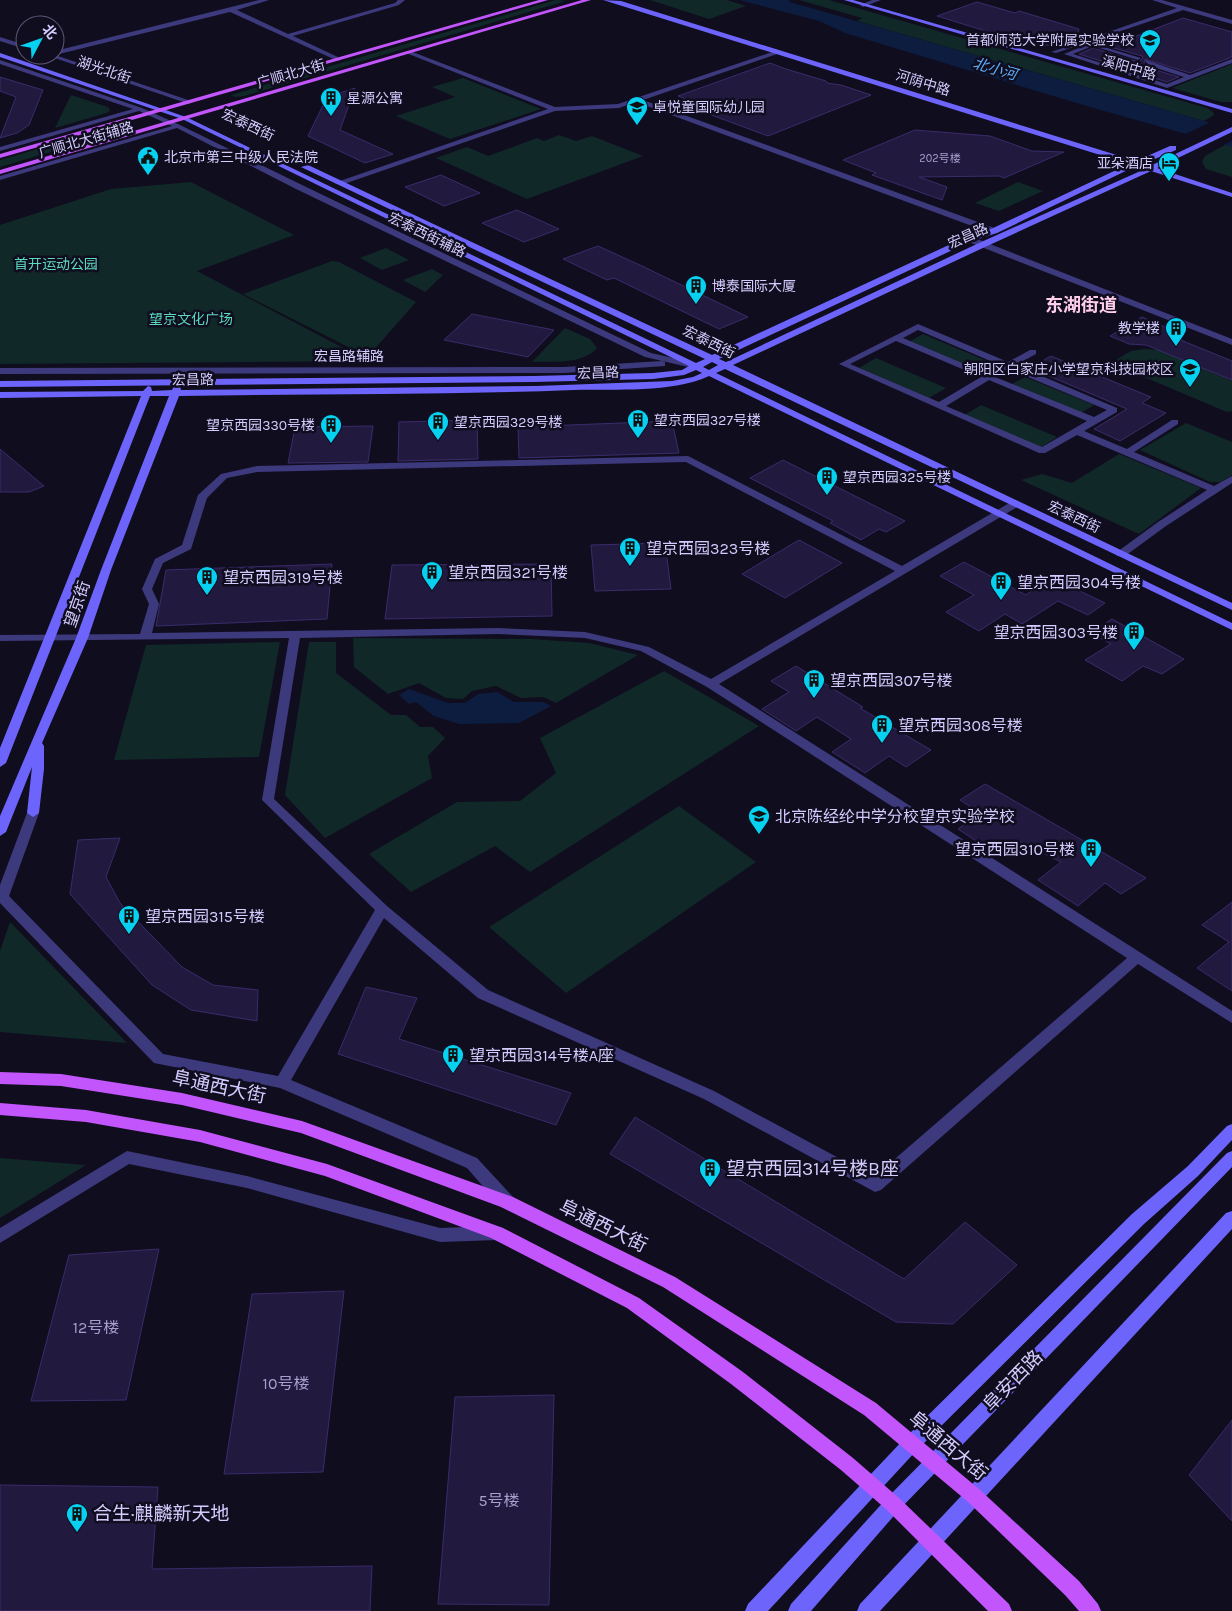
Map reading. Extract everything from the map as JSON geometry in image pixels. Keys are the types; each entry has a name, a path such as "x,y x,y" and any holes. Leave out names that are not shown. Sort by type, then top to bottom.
{"main road":[{"name":"广顺北大街","path":"0,156 545,0"},
{"name":"广顺北大街","path":"0,172 174,124 194,115 588,0"},
{"path":"234,89 225,95 233,99 252,98"},
{"path":"98,128 118,126 126,130 118,138"},
{"name":"阜通西大街","path":"0,1078 61,1080 182,1099 302,1127 506,1202 668,1282 870,1409 973,1495 1072,1588 1091,1611"},
{"path":"0,1109 86,1116 200,1136 327,1170 497,1233 633,1302 737,1378 893,1504 1002,1611"}],"street":[{"path":"65,52 266,0"},
{"path":"286,36 397,4 402,0"},
{"name":"河荫中路","path":"606,0 619,2 1135,164 1154,167 1232,188"},
{"name":"河荫中路","path":"627,0 1144,160 1154,167 1232,195"},
{"name":"溪阳中路","path":"847,0 1232,111"},
{"path":"863,5 878,0"},
{"path":"1155,0 1232,22"},
{"path":"1054,52 1183,8"},
{"path":"231,10 338,59"},
{"path":"0,39 15,44"},
{"path":"1138,58 1093,44 1067,54 1167,86 1232,61"},
{"name":"湖光北街","path":"0,48 172,107"},
{"path":"408,52 554,109"},
{"path":"338,183 554,109 619,106 778,52"},
{"name":"湖光北街","path":"0,55 184,118"},
{"path":"65,61 189,102"},
{"path":"1148,61 1152,65 1190,77"},
{"name":"宏泰西街辅路","path":"0,62 150,113 648,355 697,366"},
{"path":"1100,73 1114,68"},
{"path":"636,100 994,231"},
{"name":"宏泰西街","path":"172,107 194,115 1232,606"},
{"name":"广顺北大街辅路","path":"0,149 140,109"},
{"name":"宏泰西街","path":"184,118 1232,627"},
{"name":"宏昌路","path":"0,395 146,395 177,389 653,376 684,372 969,240 994,231 1135,164 1229,123"},
{"name":"广顺北大街辅路","path":"0,178 174,124"},
{"name":"宏昌路","path":"0,384 149,384 177,389 536,389 656,385 684,382 1232,130"},
{"path":"969,240 1232,342"},
{"path":"918,327 1114,410 1042,451 843,364 896,338 918,327"},
{"path":"896,338 1094,421"},
{"path":"939,406 1033,352"},
{"name":"宏昌路辅路","path":"0,371 554,370 624,367 651,363 697,366"},
{"name":"望京街","path":"0,763 149,384"},
{"name":"望京街","path":"0,832 82,638 106,570 177,389"},
{"path":"1128,452 1175,422"},
{"path":"1077,431 1216,490"},
{"path":"145,637 154,604 147,589 158,561 187,548 202,497 224,476 257,469 688,459 901,570"},
{"path":"1121,554 1162,524 1232,479"},
{"path":"711,684 1015,504"},
{"path":"0,638 50,639 497,631 585,635 645,650 711,684 1232,1018"},
{"path":"295,634 268,800 382,909 483,994 708,1095 875,1185 1137,957"},
{"path":"0,748 11,738"},
{"path":"38,740 38,769 33,813 2,897 159,1059 282,1083 472,1163 506,1202"},
{"path":"282,1083 382,909"},
{"path":"755,1611 911,1444 1138,1219 1193,1170 1232,1130"},
{"path":"0,1236 127,1157 247,1182 440,1236 497,1233"},
{"name":"阜安西路","path":"798,1611 893,1504 1232,1157"},
{"path":"867,1611 1232,1218"}],"green space":[{"path":"556,0 566,1 244,96 235,97 231,95"},
{"path":"650,0 727,0 746,6 709,19"},
{"path":"799,0 829,0 1207,108 1214,115 1204,121 857,21 862,18"},
{"path":"1232,64 1232,102 1221,102 1172,88"},
{"path":"463,78 541,109 450,139 396,116 455,97 432,87"},
{"path":"71,95 108,107 110,111 55,128"},
{"path":"109,128 120,129 121,131 0,167 0,160"},
{"path":"559,135 576,141 592,136 643,156 527,199 436,158 467,147 488,156 537,138 544,141"},
{"path":"1232,141 1232,177 1206,169 1202,162 1205,156"},
{"path":"191,182 294,235 197,271 368,361 0,364 0,225 111,189"},
{"path":"1018,182 1043,191 999,211 975,203"},
{"path":"386,248 409,260 382,270 360,258"},
{"path":"332,261 339,262 416,302 371,353 360,353 243,294"},
{"path":"432,269 443,275 425,292 403,280"},
{"path":"565,328 590,339 597,348 591,353 575,360 532,362"},
{"path":"923,334 994,364 980,372 909,342"},
{"path":"1144,349 1160,350 1232,381 1232,411 1227,412 1118,366 1117,359 1131,351"},
{"path":"876,358 946,388 929,398 859,368"},
{"path":"1025,377 1094,405 1081,413 1012,384"},
{"path":"981,405 1057,437 1040,448 963,416"},
{"path":"1186,423 1232,442 1232,475 1221,482 1210,482 1140,450"},
{"path":"1119,454 1201,488 1139,534 1021,480 1042,474 1072,483"},
{"path":"353,638 532,639 589,643 638,655 556,703 543,697 521,698 496,686 472,691 463,699 446,698 419,683 388,694 354,667"},
{"path":"280,642 259,757 114,760 146,645"},
{"path":"309,642 336,642 336,673 391,715 406,715 420,727 433,727 445,738 428,756 432,778 325,838 285,795"},
{"path":"664,671 759,726 530,872 495,846 411,892 369,854 457,802 520,801 556,773 540,738"},
{"path":"679,806 756,862 566,993 489,927"},
{"path":"10,922 127,1043 0,1032 0,951"},
{"path":"0,1158 86,1165 0,1218"}],"water":[{"name":"北小河","path":"739,0 789,0 790,2 1232,129 1232,147 1090,107 845,33 819,21"},
{"path":"409,689 448,703 465,703 478,694 497,692 514,702 543,702 551,706 519,723 459,724 434,716 416,702 409,704 399,695"}],"pier":[{"path":"1213,121 1232,126 1232,141 1221,146 1183,135"}],"building":[{"path":"977,2 1015,13 1019,11 1079,29 1076,41 1056,48 1047,45 1031,45 937,16"},
{"path":"1183,18 1232,32 1232,57 1190,73 1145,59 1144,62 1149,68 1179,77 1167,82 1079,54 1093,48 1139,62 1143,58 1142,56 1103,45 1121,38 1126,40"},
{"path":"770,63 826,81 827,83 841,85 871,95 768,136 679,103 686,99 678,96"},
{"path":"0,77 43,90 29,125 17,133 0,138 16,97 0,91"},
{"name":"星源公寓","path":"355,88 340,130 393,154 365,163 308,136 327,97"},
{"path":"915,130 990,136 1032,151 1064,152 1004,178 999,176 919,177 947,187 942,200 872,175 876,173 843,160"},
{"path":"441,175 480,193 444,206 405,187"},
{"path":"517,210 559,229 524,242 482,223"},
{"path":"598,246 748,317 719,329 614,278 607,280 563,259"},
{"path":"472,314 554,330 528,357 444,340"},
{"name":"教学楼","path":"1142,317 1172,330 1166,334 1232,361 1232,380 1146,345 1129,344 1110,336"},
{"path":"1051,356 1151,397 1142,403 1166,413 1120,441 1094,429 1127,409 1030,368"},
{"name":"望京西园329号楼","path":"477,420 478,459 398,461 399,422"},
{"path":"672,421 679,453 519,458 518,427"},
{"name":"望京西园330号楼","path":"373,426 368,462 288,463 295,427"},
{"path":"0,449 44,486 29,492 0,492"},
{"name":"望京西园325号楼","path":"783,460 905,521 886,532 879,529 861,540 830,523 833,521 750,478"},
{"name":"望京西园323号楼","path":"799,540 842,563 785,598 742,574"},
{"name":"望京西园323号楼","path":"665,543 671,589 595,591 591,545"},
{"name":"望京西园304号楼","path":"964,562 1026,595 1050,577 1105,603 1088,615 1058,601 1022,624 1005,614 979,631 946,612 974,595 940,576"},
{"path":"332,564 327,619 156,626 166,570"},
{"path":"551,564 552,616 385,619 392,565"},
{"name":"望京西园303号楼","path":"1112,619 1184,659 1162,674 1143,666 1122,681 1085,660 1111,644 1090,633"},
{"path":"796,666 863,707 860,708 931,750 906,767 889,756 865,773 832,752 851,739 817,717 796,731 762,709 789,692 771,681"},
{"path":"985,784 1146,878 1121,894 1105,883 1078,906 1038,880 1061,862 1017,840 997,855 958,829 980,813 960,800"},
{"name":"望京西园315号楼","path":"120,838 106,877 120,903 182,967 213,985 258,990 257,1021 191,1010 152,985 70,894 78,840"},
{"path":"1232,902 1232,991 1197,968 1229,942 1202,925"},
{"name":"望京西园314号楼A座","path":"366,987 417,998 399,1039 571,1093 556,1125 338,1054"},
{"name":"望京西园314号楼B座","path":"635,1117 904,1279 965,1222 1017,1265 953,1324 896,1322 610,1154"},
{"path":"159,1249 126,1400 31,1401 69,1255"},
{"path":"344,1291 323,1472 224,1474 252,1294"},
{"path":"554,1395 549,1605 438,1604 455,1397"},
{"path":"1232,1420 1232,1521 1189,1475"},
{"name":"合生·麒麟新天地","path":"0,1485 158,1487 152,1569 372,1566 370,1611 0,1611"}],"place":[{"name":"首都师范大学附属实验学校","path":"1150,59"},
{"name":"星源公寓","path":"331,117"},
{"name":"卓悦童国际幼儿园","path":"637,126"},
{"name":"北京市第三中级人民法院","path":"148,176"},
{"name":"亚朵酒店","path":"1169,182"},
{"name":"博泰国际大厦","path":"696,305"},
{"name":"教学楼","path":"1176,347"},
{"name":"朝阳区白家庄小学望京科技园校区","path":"1190,388"},
{"name":"望京西园327号楼","path":"638,439"},
{"name":"望京西园329号楼","path":"438,441"},
{"name":"望京西园330号楼","path":"331,444"},
{"name":"望京西园325号楼","path":"827,496"},
{"name":"望京西园323号楼","path":"630,567"},
{"name":"望京西园321号楼","path":"432,591"},
{"name":"望京西园319号楼","path":"207,596"},
{"name":"望京西园304号楼","path":"1001,601"},
{"name":"望京西园303号楼","path":"1134,651"},
{"name":"望京西园307号楼","path":"814,699"},
{"name":"望京西园308号楼","path":"882,744"},
{"name":"北京陈经纶中学分校望京实验学校","path":"759,835"},
{"name":"望京西园310号楼","path":"1091,868"},
{"name":"望京西园315号楼","path":"129,935"},
{"name":"望京西园314号楼A座","path":"453,1074"},
{"name":"望京西园314号楼B座","path":"710,1188"},
{"name":"合生·麒麟新天地","path":"77,1533"}],"district":[{"name":"东湖街道","path":"1081,305"}],"park label":[{"name":"首开运动公园","path":"56,264"},
{"name":"望京文化广场","path":"191,319"}]}
